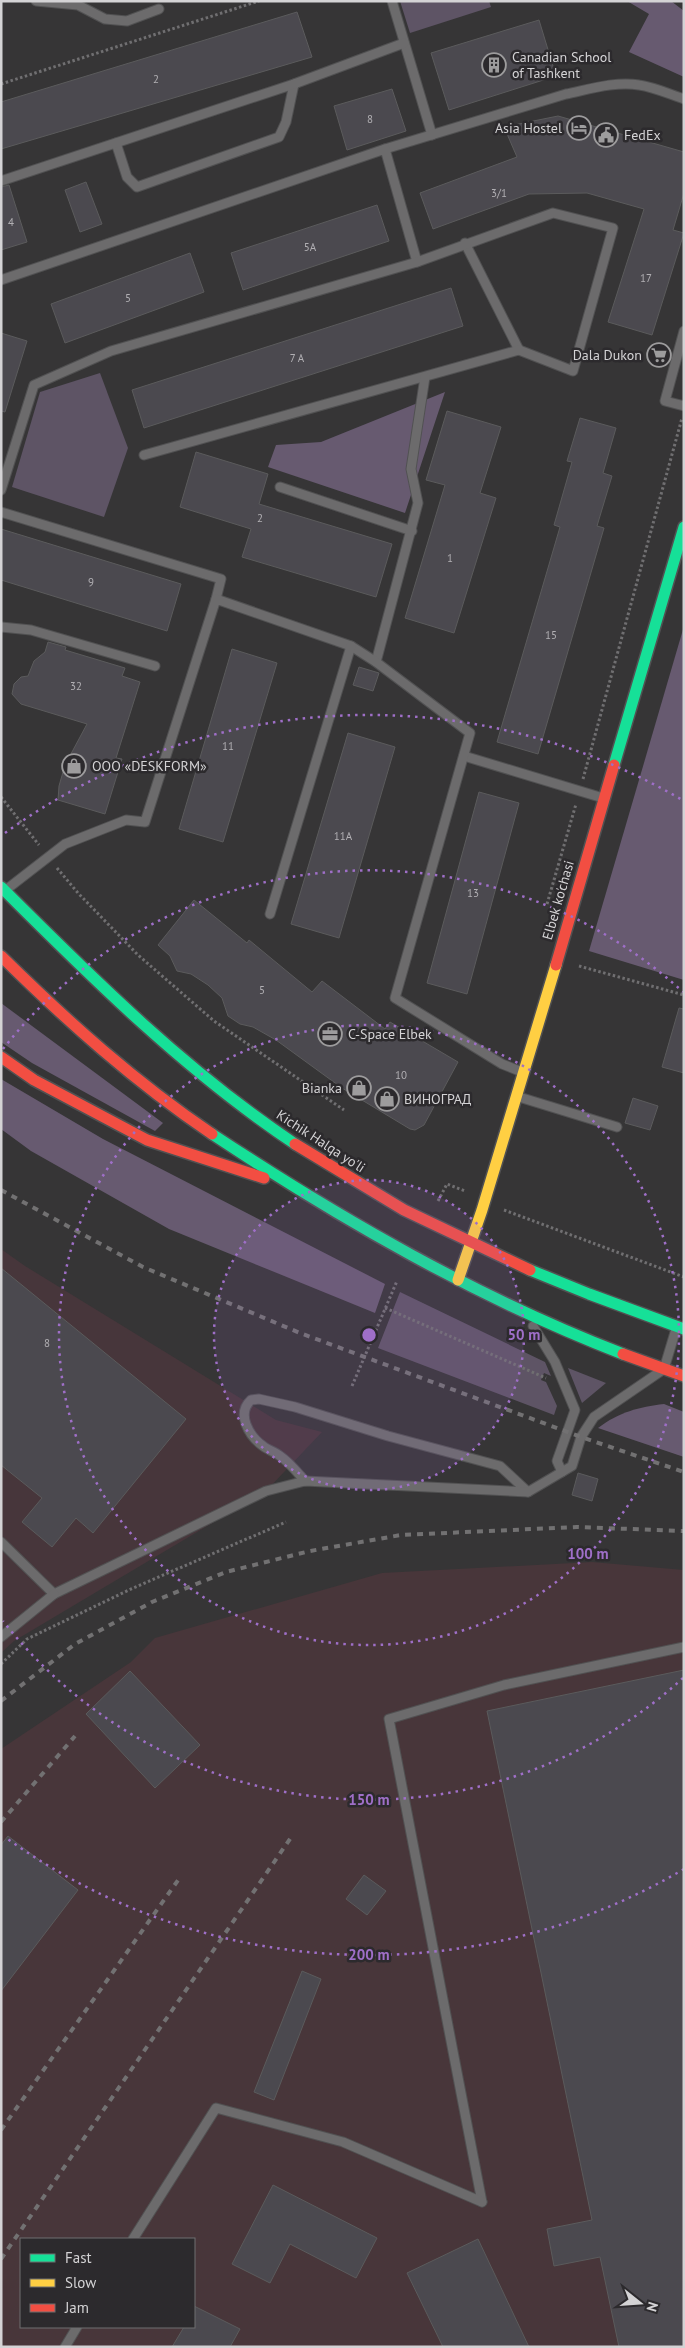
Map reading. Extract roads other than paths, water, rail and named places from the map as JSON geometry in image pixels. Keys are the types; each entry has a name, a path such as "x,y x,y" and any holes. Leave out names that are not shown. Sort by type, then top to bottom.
{"main road":[{"name":"Elbek ko'chasi","path":"458,1280 485,1200 524,1072 684,527"},
{"name":"Kichik Halqa yo'li","path":"3,889 118,1001 188,1063 244,1107 316,1158 371,1191 471,1244 597,1297 680,1328"},
{"path":"1,956 70,1022 152,1091 188,1118 302,1190 458,1280 527,1315 597,1345 684,1376"},
{"path":"1,1057 34,1080 148,1140 302,1190"}],"lane":[{"path":"36,1 78,5 105,19 127,21 159,9"},
{"path":"392,1 432,135"},
{"path":"1,181 294,84 404,43"},
{"path":"116,143 127,177 137,187 279,137 286,122 294,84"},
{"path":"1,280 385,150 566,94 626,84 642,85 684,99"},
{"path":"385,150 417,262"},
{"path":"1,490 34,384 111,352 417,262 553,213 613,228 573,371 519,350 144,455"},
{"path":"466,243 519,350"},
{"path":"684,331 665,401 684,406"},
{"path":"376,662 418,503 411,469 424,377"},
{"path":"280,487 412,530"},
{"path":"1,512 221,579 145,822 126,820 65,844 3,889"},
{"path":"216,599 351,646 376,662 470,733 395,998 502,1064 524,1072"},
{"path":"1,628 31,630 155,666"},
{"path":"270,914 351,646"},
{"path":"464,756 603,798"},
{"path":"516,1096 616,1127"},
{"path":"527,1315 555,1362 575,1410 557,1461 562,1472"},
{"path":"1,1637 54,1594 266,1491 305,1480 528,1492 572,1466 582,1438 594,1417 664,1369 680,1328"},
{"path":"305,1480 280,1456 263,1446 251,1435 245,1420 245,1411 251,1400 260,1398 295,1407 388,1436 500,1466 528,1492"},
{"path":"1,1542 54,1594"},
{"path":"134,2238 216,2108 343,2142 482,2202 389,1719 504,1685 684,1646"},
{"path":"65,2347 77,2328"}],"railway":[{"path":"1,1190 143,1267 300,1333 581,1437 684,1472"},
{"path":"1,1701 75,1644 152,1602 226,1572 310,1551 401,1535 577,1527 684,1531"},
{"path":"1,1822 75,1736"},
{"path":"1,2259 292,1836"},
{"path":"1,2130 181,1876"}],"place":[{"name":"Canadian School of Tashkent","path":"494,65"},
{"name":"Asia Hostel","path":"579,128"},
{"name":"FedEx","path":"606,135"},
{"name":"Dala Dukon","path":"659,355"},
{"name":"ООО «DESKFORM»","path":"74,766"},
{"name":"C-Space Elbek","path":"330,1034"},
{"name":"Bianka","path":"359,1088"},
{"name":"ВИНОГРАД","path":"387,1099"}]}
